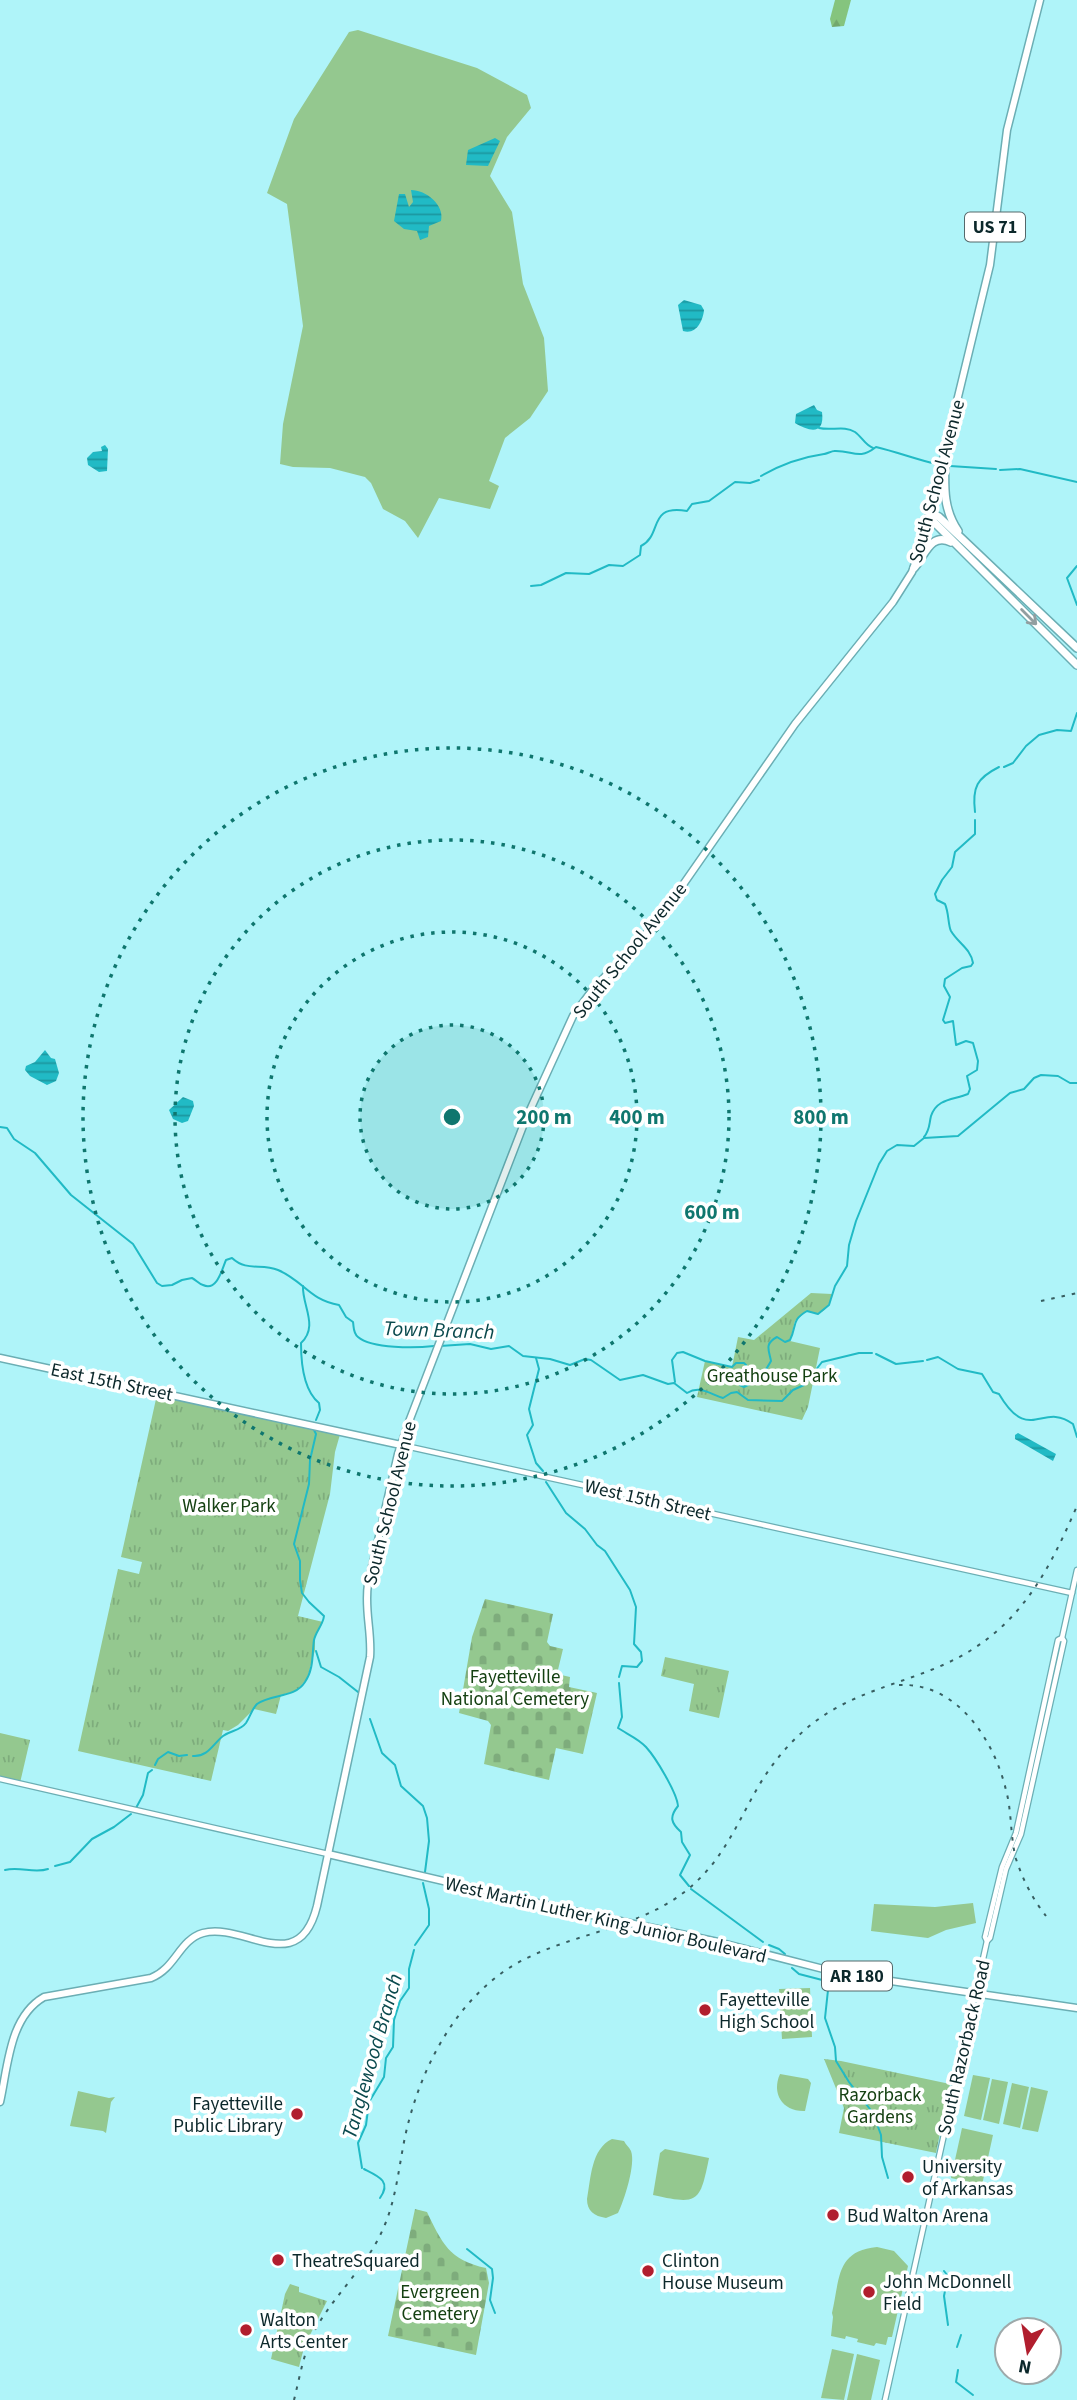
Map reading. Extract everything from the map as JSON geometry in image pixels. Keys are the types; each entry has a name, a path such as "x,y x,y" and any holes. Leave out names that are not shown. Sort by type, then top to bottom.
{"highway":[{"path":"945,453 946,506 969,545"},
{"path":"1077,648 939,517 929,517 1077,665"},
{"path":"914,568 930,545 942,539 951,543 981,569"}],"main road":[{"name":"South School Avenue","path":"0,2102 16,2031 37,2001 52,1995 158,1975 170,1966 189,1941 202,1934 219,1932 281,1944 298,1938 313,1920 370,1658 366,1596 401,1445 433,1359 524,1121 573,1016 594,988 657,922 795,724 893,602 914,568 929,517 990,265 1007,130 1040,0"},
{"name":"East 15th Street","path":"0,1358 224,1405"},
{"name":"West 15th Street","path":"224,1405 1072,1593"},
{"name":"South Razorback Road","path":"885,2400 987,1941 985,1937 999,1875 1015,1836 1058,1640 1062,1638 1077,1570"},
{"name":"West Martin Luther King Junior Boulevard","path":"0,1779 545,1905 706,1939 843,1974 1077,2008"}],"green space":[{"path":"835,0 851,0 844,26 832,27 830,19"},
{"path":"358,30 477,68 527,95 531,108 507,137 490,176 512,212 523,284 544,338 548,391 530,418 505,438 489,481 499,486 490,509 439,498 418,538 405,521 383,509 371,483 365,477 330,468 280,464 283,424 303,326 287,204 267,193 294,119 349,32"},
{"name":"Greathouse Park","path":"811,1293 832,1294 824,1310 817,1313 807,1311 795,1321 790,1341 820,1348 808,1407 802,1420 697,1397 705,1361 732,1367 738,1337 754,1340"},
{"name":"Walker Park","path":"158,1390 341,1431 335,1452 330,1494 298,1616 323,1622 315,1637 315,1650 307,1679 296,1691 281,1695 276,1714 254,1709 238,1725 228,1731 223,1730 211,1781 78,1751 118,1569 139,1574 142,1562 121,1557"},
{"name":"Fayetteville National Cemetery","path":"485,1599 553,1614 547,1642 550,1646 563,1649 557,1674 570,1677 569,1687 597,1693 583,1754 556,1748 549,1780 484,1764 491,1725 488,1721 459,1713 472,1637"},
{"path":"665,1657 729,1671 719,1718 689,1711 694,1684 661,1676"},
{"path":"0,1733 30,1740 20,1783 0,1779"},
{"path":"973,1903 976,1923 946,1930 928,1938 871,1931 874,1904 935,1907"},
{"path":"810,1988 812,2037 782,2039 779,1989"},
{"name":"Razorback Gardens","path":"824,2059 950,2084 936,2153 839,2133 844,2108"},
{"path":"780,2074 808,2079 811,2083 805,2111 797,2111 781,2100 777,2088"},
{"path":"973,2075 990,2078 981,2120 964,2116"},
{"path":"992,2079 1008,2082 999,2124 983,2120"},
{"path":"1012,2083 1029,2087 1020,2128 1003,2124"},
{"path":"1031,2087 1048,2091 1038,2132 1022,2129"},
{"path":"78,2091 115,2097 111,2102 106,2133 70,2126"},
{"path":"962,2128 993,2135 982,2185 951,2178"},
{"path":"612,2139 624,2141 631,2151 632,2164 618,2213 606,2218 592,2212 587,2199 596,2157"},
{"path":"665,2149 709,2158 703,2184 694,2197 679,2200 653,2195 660,2153"},
{"name":"Evergreen Cemetery","path":"415,2209 427,2212 437,2233 455,2255 473,2265 486,2268 489,2283 476,2355 388,2336"},
{"name":"John McDonnell Field","path":"877,2247 894,2251 908,2266 892,2337 888,2337 886,2345 876,2343 874,2346 846,2336 845,2339 831,2336 832,2313 842,2268 854,2254"},
{"path":"290,2284 299,2287 299,2292 327,2301 304,2347 299,2367 271,2359 285,2294"},
{"path":"832,2349 854,2354 844,2400 821,2398"},
{"path":"857,2354 880,2360 871,2400 847,2400"}],"water":[{"path":"495,138 500,141 488,166 466,165 468,150"},
{"path":"411,190 428,196 440,209 441,221 429,226 428,237 420,240 417,231 404,229 394,221 399,194 405,194 409,207 413,202"},
{"path":"684,300 701,305 704,310 698,326 688,332 683,331 678,305"},
{"path":"814,405 822,412 819,428 811,430 795,423 796,414"},
{"path":"105,445 108,449 107,471 99,472 88,465 87,458 93,452 102,451 101,447"},
{"path":"45,1050 55,1059 59,1073 56,1081 47,1085 30,1076 25,1070 26,1066 35,1062"},
{"path":"183,1097 193,1101 194,1106 188,1121 182,1123 173,1119 169,1110"},
{"path":"1018,1433 1056,1454 1053,1461 1015,1439"}],"waterway":[{"path":"819,428 851,430 873,448"},
{"path":"761,476 808,457 834,451 860,454 876,447 936,464"},
{"path":"950,466 996,469"},
{"path":"1000,470 1020,469 1077,482"},
{"path":"531,586 541,585 566,573 589,574 609,565 623,566 640,555 641,546 648,541 657,522 666,512 687,511 692,504 709,501 735,482 750,483 759,480"},
{"path":"1077,566 1067,578 1077,605"},
{"path":"1004,767 1013,763 1039,735 1057,730 1071,731 1077,713"},
{"path":"975,812 974,796 978,784 999,767"},
{"path":"924,1137 937,1106 946,1100 968,1094 970,1089 967,1076 977,1070 978,1061 973,1043 966,1041 956,1045 953,1021 945,1023 943,1020 950,997 944,986 945,979 973,963 970,954 951,931 945,904 937,900 935,894 952,867 955,852 975,834 975,820"},
{"path":"675,1382 672,1360 677,1353 683,1352 705,1361 732,1367 736,1363 744,1363 746,1365 740,1385 749,1385 760,1377 771,1361 768,1348 770,1342 777,1337 785,1342 790,1340 796,1320 802,1314 807,1311 818,1314 829,1305 835,1286 847,1266 849,1245 856,1221 887,1151 897,1145 914,1146 924,1138 958,1136 1010,1093 1024,1089 1034,1078 1041,1075 1058,1076 1070,1083 1077,1083"},
{"name":"Town Branch","path":"0,1127 7,1128 14,1139 35,1153 71,1195 133,1244 157,1283 162,1286 192,1278 202,1284 212,1285 218,1279 226,1260 232,1258 243,1265 278,1270 313,1295 339,1305 346,1317 353,1322 356,1335 365,1341 394,1347 434,1346"},
{"path":"303,1286 309,1330 301,1343 302,1359 306,1384 319,1403 320,1410 316,1420"},
{"name":"Town Branch","path":"440,1346 470,1344 491,1349 509,1346 523,1356 550,1359 570,1365 585,1359 591,1360 620,1380 643,1375 668,1384 674,1383 687,1393 701,1390 723,1398 737,1392 748,1400 782,1401 793,1390 804,1385 822,1362 859,1353 872,1353"},
{"name":"Town Branch","path":"876,1354 896,1364 923,1361"},
{"name":"Town Branch","path":"927,1360 938,1357 958,1369 982,1374 993,1392 999,1394 1019,1417 1027,1420 1062,1418 1073,1424 1077,1437"},
{"path":"536,1358 539,1369 529,1409 533,1425 527,1435 536,1463 543,1471"},
{"path":"193,1756 206,1752 223,1736 244,1726 257,1704 295,1691 305,1682 310,1672 314,1640 324,1616 302,1593 300,1561 294,1544 309,1484 310,1460 316,1434 314,1430"},
{"path":"546,1482 566,1513 605,1551 630,1590 636,1607 634,1644 641,1652 642,1661 637,1667 622,1666 619,1677"},
{"name":"Tanglewood Branch","path":"316,1651 321,1667 358,1692"},
{"path":"619,1683 622,1717 618,1728 646,1747 677,1800 678,1806 672,1820 681,1832 682,1842 690,1855 680,1875 689,1886"},
{"name":"Tanglewood Branch","path":"370,1719 382,1753 395,1765 401,1786 423,1806 429,1841 425,1872"},
{"path":"155,1765 158,1759 168,1752 179,1756 187,1755"},
{"path":"136,1808 143,1795 148,1773 152,1770"},
{"path":"55,1866 70,1862 92,1839 131,1814"},
{"path":"5,1870 48,1869"},
{"name":"Tanglewood Branch","path":"415,1945 429,1925 429,1909 423,1883"},
{"path":"691,1889 763,1942"},
{"path":"769,1945 785,1954"},
{"name":"Tanglewood Branch","path":"362,2168 358,2143 366,2125 369,2102 384,2077 386,2058 393,2047 394,2020 400,2001 409,1988 409,1969 414,1950"},
{"path":"792,1968 799,1974 826,1981 828,1990 825,2018 835,2047 836,2061 873,2113 881,2135 882,2157 888,2178"},
{"name":"Tanglewood Branch","path":"364,2169 384,2183 380,2198"},
{"path":"467,2249 492,2269 490,2300 495,2313"},
{"path":"944,2271 948,2276 944,2296 948,2325"},
{"path":"957,2347 961,2335"},
{"path":"958,2370 956,2382 973,2395"}],"railway":[{"path":"1041,1301 1077,1293"},
{"path":"294,2400 305,2354 316,2328 369,2255 383,2229 395,2191 414,2102 442,2040 469,2003 485,1986 526,1958 652,1912 675,1899 696,1882 723,1849 772,1766 806,1729 851,1700 959,1657 984,1642 1005,1624 1038,1583 1077,1506"},
{"path":"899,1685 920,1687 939,1693 970,1718 982,1734 992,1752 1006,1790 1016,1859 1028,1889 1046,1916"}],"place":[{"name":"Fayetteville High School","path":"705,2010"},
{"name":"Fayetteville Public Library","path":"297,2114"},
{"name":"University of Arkansas","path":"908,2177"},
{"name":"Bud Walton Arena","path":"833,2215"},
{"name":"TheatreSquared","path":"278,2260"},
{"name":"Clinton House Museum","path":"648,2271"},
{"name":"John McDonnell Field","path":"869,2292"},
{"name":"Walton Arts Center","path":"246,2330"}]}
